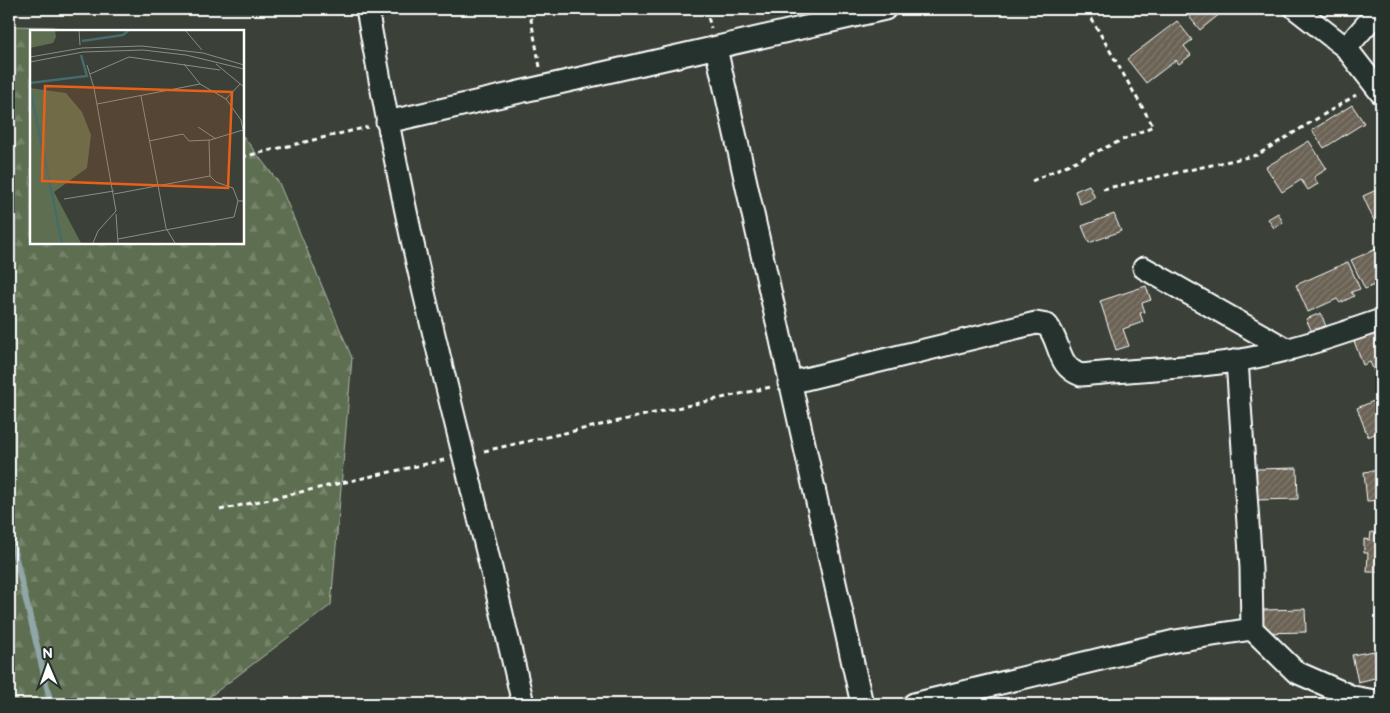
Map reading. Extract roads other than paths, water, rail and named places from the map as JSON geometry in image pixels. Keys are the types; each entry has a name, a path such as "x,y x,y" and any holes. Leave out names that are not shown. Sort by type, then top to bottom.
{"street":[{"path":"367,9 387,122 424,292 523,704"},
{"path":"387,122 885,9"},
{"path":"1296,9 1346,48 1378,89"},
{"path":"1346,48 1380,9"},
{"path":"716,48 789,383 862,704"},
{"path":"1144,268 1288,350"},
{"path":"789,383 1036,323 1047,325 1054,334 1065,366 1081,375 1172,368 1237,360 1316,343 1381,320"},
{"path":"1237,360 1251,568 1252,629 1296,672 1353,697 1381,702"},
{"path":"914,704 1175,641 1252,629"}],"waterway":[{"path":"9,530 51,704"}]}
